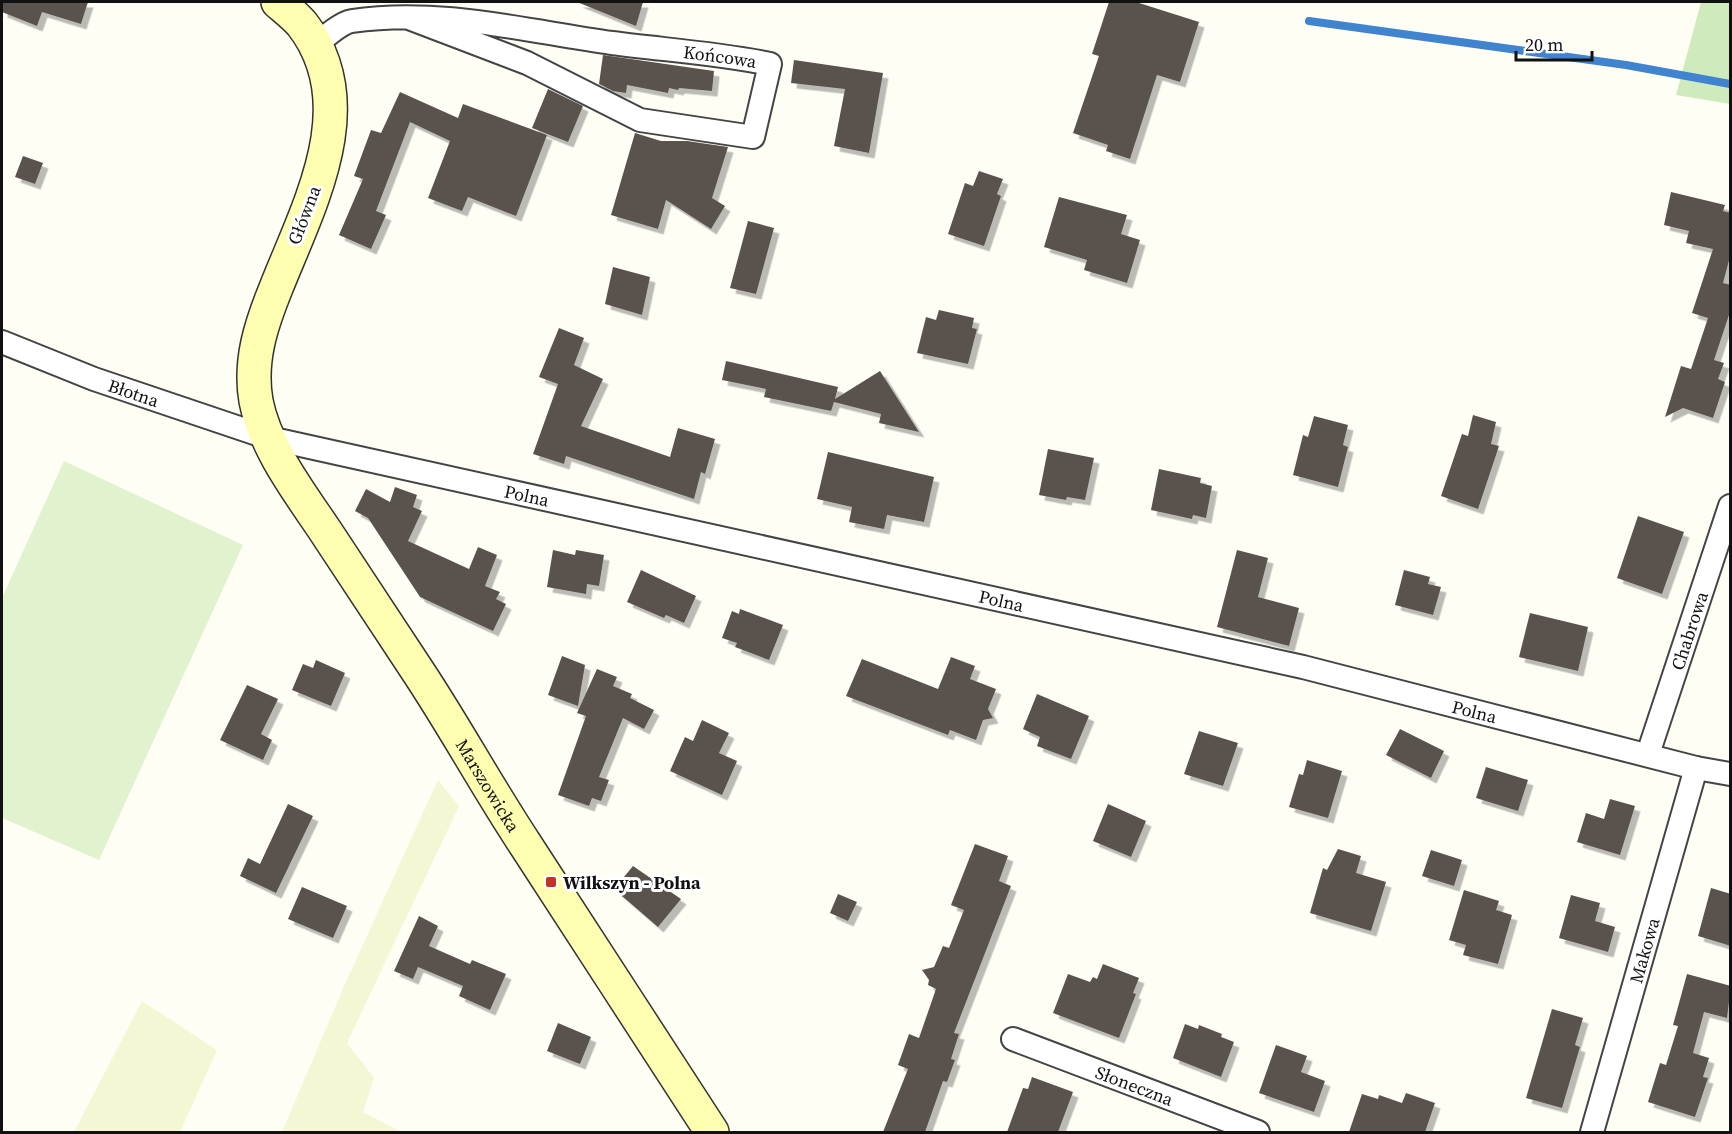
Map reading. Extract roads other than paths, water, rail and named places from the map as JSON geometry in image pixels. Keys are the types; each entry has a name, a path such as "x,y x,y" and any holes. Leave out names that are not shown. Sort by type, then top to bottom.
{"street":[{"name":"Główna","path":"269,438 256,400 254,367 256,348 266,314 312,196 329,137 331,98 327,78 315,46 301,24 278,2"},
{"name":"Końcowa","path":"315,46 349,21 409,18 477,21 613,43 720,54 770,64 753,137 640,120 527,63 409,18"},
{"name":"Błotna","path":"2,342 94,379 269,438"},
{"name":"Polna","path":"269,438 1303,667 1696,768 1731,774"},
{"name":"Marszowicka","path":"269,438 305,501 428,688 525,845 712,1132"},
{"name":"Chabrowa","path":"1648,754 1731,506"},
{"name":"Makowa","path":"1592,1132 1696,768"},
{"name":"Słoneczna","path":"1013,1039 1258,1132"}],"waterway":[{"path":"1309,21 1626,65 1730,84"}],"place":[{"name":"Wilkszyn - Polna","path":"551,882"}]}
